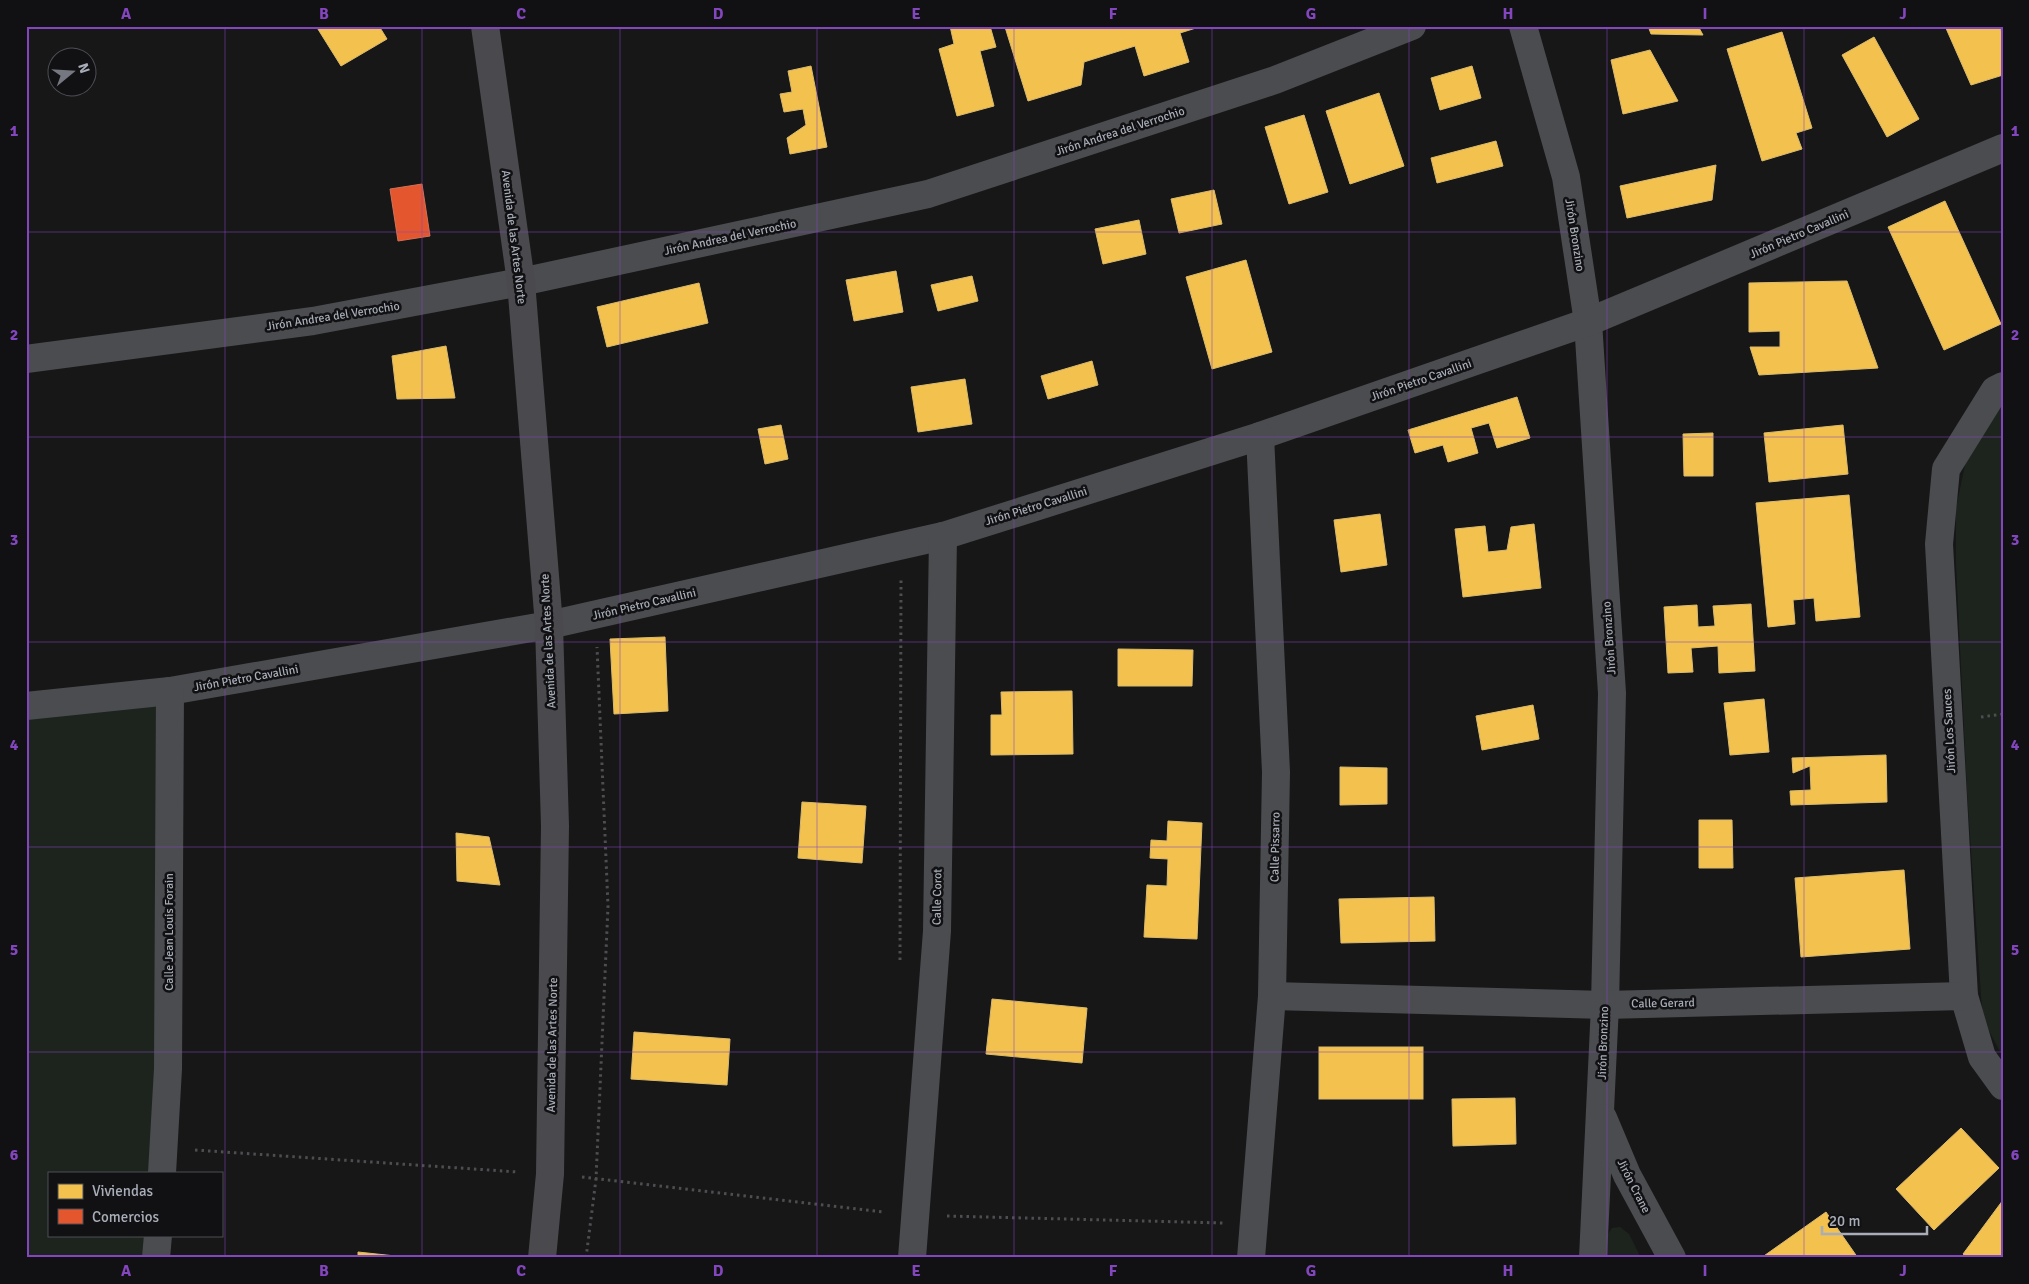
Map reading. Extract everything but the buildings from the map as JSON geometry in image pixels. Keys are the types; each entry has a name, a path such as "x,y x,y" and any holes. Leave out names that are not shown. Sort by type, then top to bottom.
{"street":[{"name":"Avenida de las Artes Norte","path":"485,26 521,282 549,625 555,826 550,1174 542,1258"},
{"name":"Jirón Andrea del Verrochio","path":"26,359 313,321 521,282 928,194 1275,80 1412,26"},
{"name":"Jirón Bronzino","path":"1524,26 1566,177 1588,322 1612,693 1605,1005 1593,1258"},
{"name":"Jirón Pietro Cavallini","path":"26,706 170,691 549,625 943,536 1260,436 1588,322 2000,157"},
{"name":"Jirón Los Sauces","path":"2003,386 1995,390 1946,469 1939,544 1964,996 1982,1057 2003,1086"},
{"name":"Calle Pissarro","path":"1251,1258 1272,996 1276,772 1260,436"},
{"name":"Calle Corot","path":"912,1258 937,931 943,536"},
{"name":"Calle Jean Louis Forain","path":"162,1172 168,1069 170,691"},
{"name":"Calle Gerard","path":"1272,996 1605,1005 1964,996"},
{"name":"Jirón Crane","path":"1601,1112 1627,1175 1672,1258"},
{"path":"156,1258 158,1236"}],"path":[{"path":"900,968 901,570"},
{"path":"586,1258 596,1179 608,906 597,637"},
{"path":"164,1140 200,1152 550,1174"}],"shaded area":[{"path":"2003,397 2003,1057 1988,1029 1982,1010 1967,791 1956,564 1956,508 1965,465 1986,419"},
{"path":"170,691 162,1172 48,1172 48,1236 158,1236 156,1258 26,1258 26,706"},
{"path":"1620,1227 1629,1234 1641,1258 1606,1258 1607,1236 1612,1228"}]}
